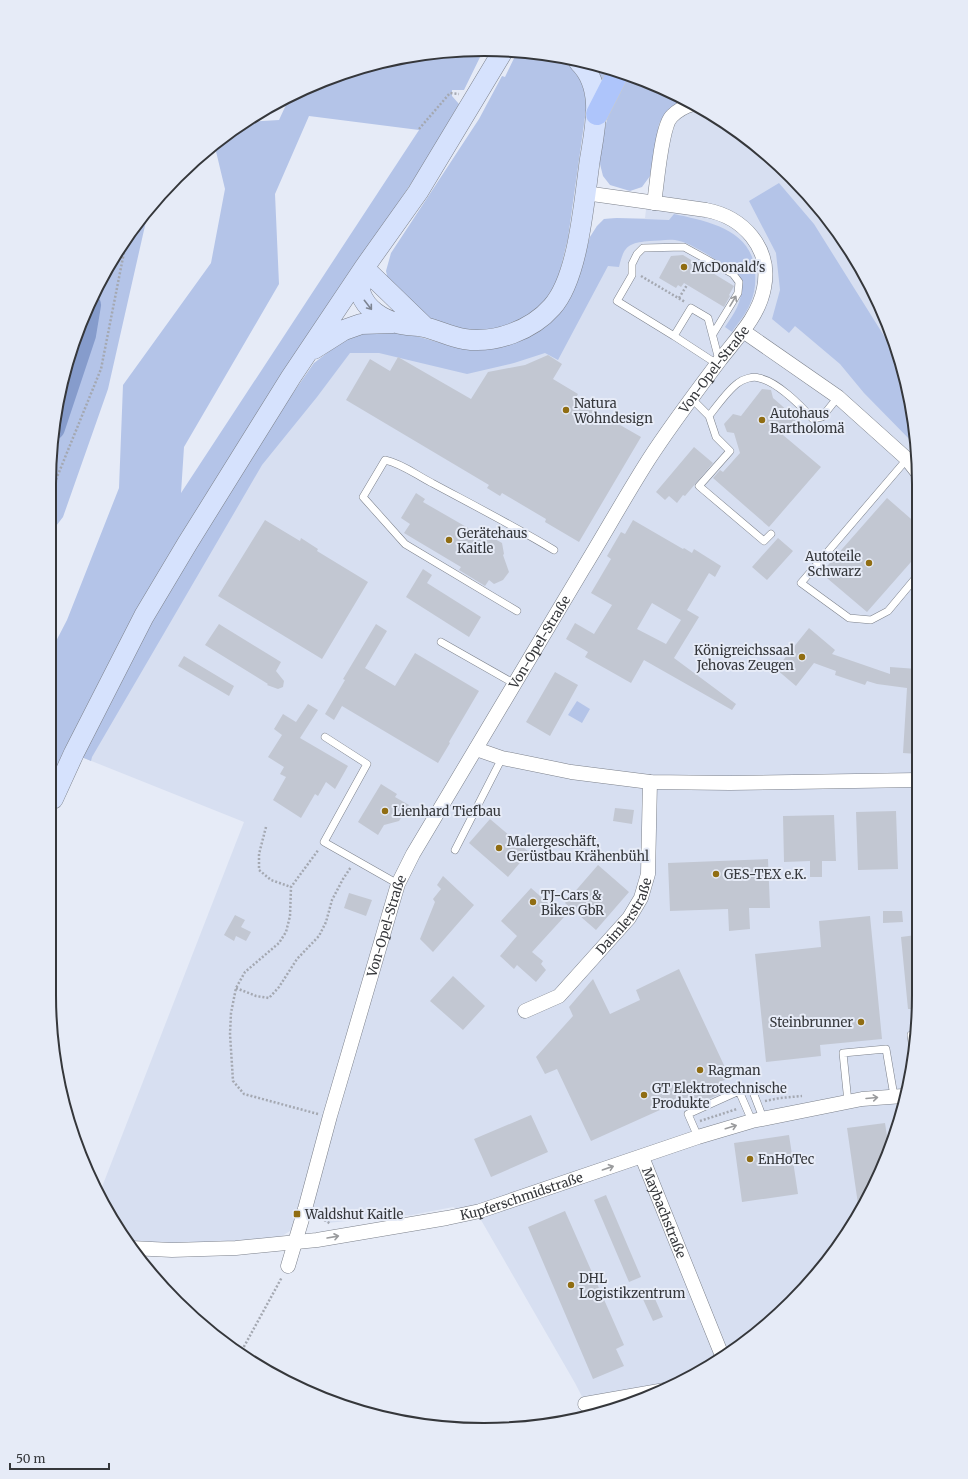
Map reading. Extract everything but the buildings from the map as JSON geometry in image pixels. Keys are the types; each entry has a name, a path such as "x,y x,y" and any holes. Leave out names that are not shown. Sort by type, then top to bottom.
{"main road":[{"path":"56,792 74,753 144,616 191,537 307,354 364,268 418,192 499,57"},
{"path":"307,354 344,330 361,324 398,323 425,327 447,336 465,340 483,340 509,336 531,325 552,307 565,285 572,266 597,114 593,86 586,69"},
{"path":"597,114 616,77"},
{"path":"364,268 360,293 368,307 382,317 398,323"},
{"path":"364,268 425,327"}],"street":[{"path":"654,203 662,140 666,127 671,116 686,106"},
{"name":"Von-Opel-Straße","path":"288,1266 398,884 413,854 649,459 718,362 743,330 759,305 765,286 765,266 763,256 754,239 741,224 725,214 585,193"},
{"path":"743,330 838,397 911,465"},
{"path":"476,749 502,758 571,772 650,782 885,783 912,780"},
{"name":"Daimlerstraße","path":"525,1011 560,996 629,918 641,898 648,874 650,782"},
{"name":"Kupferschmidstraße","path":"139,1248 172,1250 236,1248 317,1240 447,1218 480,1211 698,1137 758,1119 848,1102 899,1096"},
{"name":"Maybachstraße","path":"642,1157 721,1352"},
{"path":"585,1404 634,1395"}],"lane":[{"path":"713,334 738,293 739,282 733,274 684,247 644,248 637,254 632,264 632,273 617,301 718,362"},
{"path":"674,336 691,308 708,318 713,334 718,362"},
{"path":"709,416 736,384 743,380 758,377 772,383 796,402 813,419 822,417 838,397"},
{"path":"692,399 709,416 716,437 730,451 699,486 764,541 770,534"},
{"path":"906,459 801,583 849,618 871,620 888,611 912,582"},
{"path":"517,611 405,544 363,497 385,460 396,462 424,479 501,519 554,550"},
{"path":"441,642 515,684"},
{"path":"325,737 367,764 324,842 398,884"},
{"path":"455,850 502,758"},
{"path":"848,1102 843,1053 886,1049 899,1096"},
{"path":"698,1137 688,1114 739,1091 758,1119"},
{"path":"752,1092 758,1119"}],"path":[{"path":"419,129 450,93 458,93 473,101"},
{"path":"56,480 101,369 124,253"},
{"path":"632,273 679,298 691,308"},
{"path":"679,298 687,285"},
{"path":"266,827 259,854 259,870 271,880 290,887"},
{"path":"324,842 290,887 290,916 286,932 279,943 245,972 236,988 231,1012 230,1034 233,1081 244,1094 330,1116"},
{"path":"236,988 256,996 269,998 279,987 297,959 319,936 326,922 332,900 343,879 356,860"},
{"path":"243,1349 288,1266"}],"shaded area":[{"path":"481,56 464,90 452,90 452,96 459,104 424,164 284,373 56,772 56,641 67,620 119,488 123,385 211,263 225,189 216,150 257,121 279,120 286,105 346,79 401,64 456,57","holes":["309,116 419,130 181,493 184,447 279,284 275,194"]},
{"path":"514,57 540,60 575,66 588,89 568,238 558,279 545,301 530,315 494,331 457,329 437,322 418,311 389,285 386,271 391,253 479,119 502,76 505,77"},
{"path":"592,70 609,75 600,96"},
{"path":"621,79 679,103 666,112 659,124 650,176 642,187 630,191 610,185 603,176 600,164 600,150 613,93"},
{"path":"678,103 722,128 745,144 766,162 787,181 806,202 824,223 855,270 879,320 897,373 904,401 908,428 912,484 911,1023 904,1078 889,1133 868,1184 855,1209 824,1256 787,1298 745,1335 722,1351 698,1366 648,1390 622,1400 589,1410 575,1383 481,1220 453,1207 412,1215 327,1223 323,1220 321,1210 298,1207 293,1229 279,1238 172,1250 139,1248 113,1209 102,1187 244,822 79,756 314,363 412,335 448,345 574,287 590,237 597,226 604,219 645,218 651,167 659,124 665,112"},
{"path":"779,183 814,224 887,340 904,401 909,439 864,393 840,364 795,326 789,333 772,319 780,290 776,253 749,201"},
{"path":"674,214 700,220 725,229 746,245 752,257 755,271 755,288 753,296 746,311 732,332 725,327 733,315 740,299 741,279 728,268 691,245 675,240 666,240 632,244 625,250 619,267 608,266 558,360 545,353 514,363 467,374 379,353 350,353 317,397 262,465 91,761 79,756 150,619 272,423 314,363 344,340 361,332 383,330 412,335 448,345 479,349 574,287 590,237 597,226 604,219 669,220"},
{"path":"146,220 108,389 63,517 56,526 57,456 64,401 71,373 79,346 100,295 113,270"},
{"path":"577,701 590,709 582,723 568,715"}],"waterway":[{"path":"70,377 85,331"}],"place":[{"name":"McDonald's","path":"684,267"},
{"name":"Natura Wohndesign","path":"566,410"},
{"name":"Autohaus Bartholomä","path":"762,420"},
{"name":"Gerätehaus Kaitle","path":"449,540"},
{"name":"Autoteile Schwarz","path":"869,563"},
{"name":"Königreichssaal Jehovas Zeugen","path":"802,657"},
{"name":"Lienhard Tiefbau","path":"385,811"},
{"name":"Malergeschäft, Gerüstbau Krähenbühl","path":"499,848"},
{"name":"GES-TEX e.K.","path":"716,874"},
{"name":"TJ-Cars & Bikes GbR","path":"533,902"},
{"name":"Steinbrunner","path":"861,1022"},
{"name":"Ragman","path":"700,1070"},
{"name":"GT Elektrotechnische Produkte","path":"644,1095"},
{"name":"EnHoTec","path":"750,1159"},
{"name":"Waldshut Kaitle","path":"297,1214"},
{"name":"DHL Logistikzentrum","path":"571,1285"}]}
